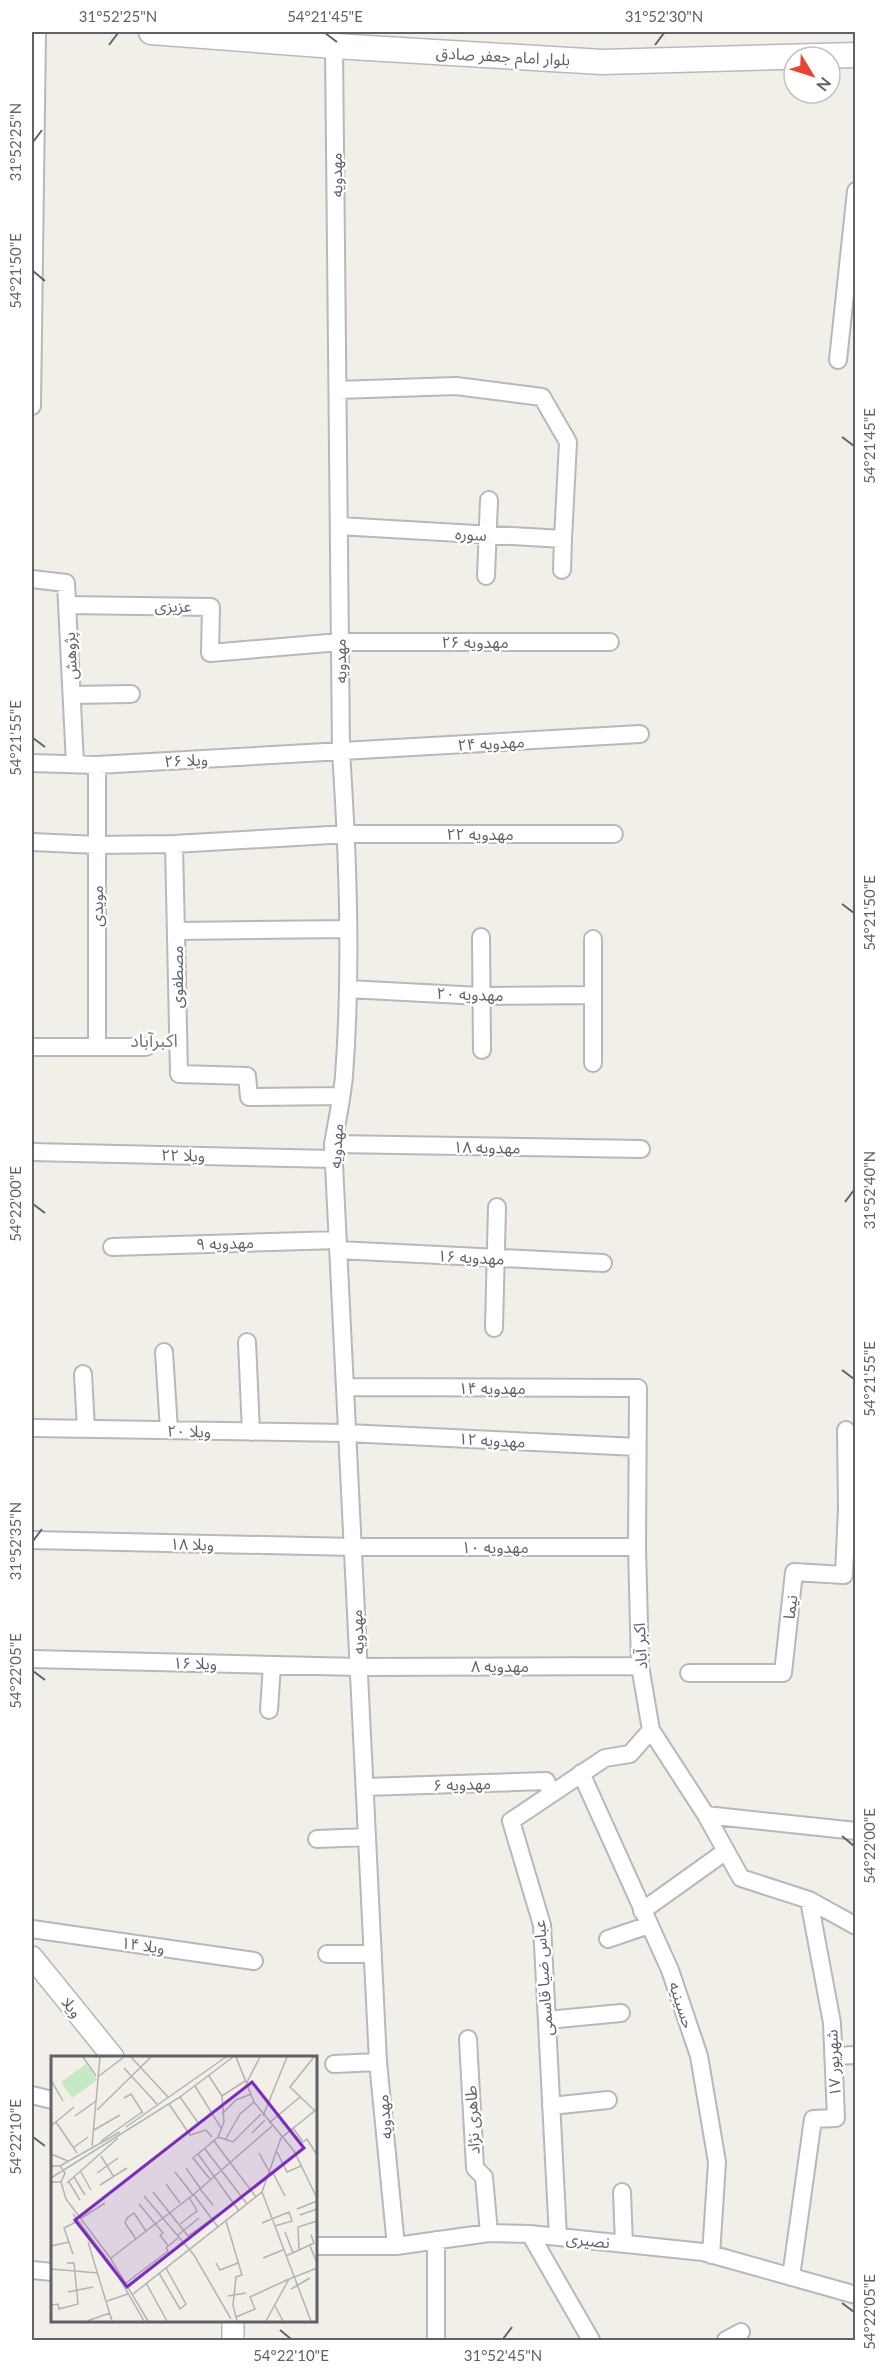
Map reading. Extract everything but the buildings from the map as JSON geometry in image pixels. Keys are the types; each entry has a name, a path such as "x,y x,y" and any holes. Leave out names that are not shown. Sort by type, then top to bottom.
{"main road":[{"name":"بلوار امام جعفر صادق","path":"151,32 334,46 602,62 855,55"}],"street":[{"path":"32,406 37,32"},
{"name":"مهدویه","path":"334,46 341,751 347,834 348,989 344,1078 334,1151 378,2062 396,2246"},
{"path":"838,360 855,191"},
{"path":"338,390 456,386 542,397 568,442 562,570"},
{"path":"486,576 489,500"},
{"name":"سوره","path":"339,526 563,538"},
{"name":"پژوهش","path":"32,579 66,583 75,764"},
{"name":"عزیزی","path":"67,605 210,607 210,653 340,642"},
{"name":"مهدویه ۲۶","path":"340,642 609,642"},
{"path":"72,695 131,694"},
{"name":"مهدویه ۲۴","path":"341,751 640,734"},
{"name":"ویلا ۲۶","path":"32,763 97,765 341,751"},
{"name":"مویدی","path":"97,765 97,1047"},
{"path":"32,842 97,845 174,844 347,834"},
{"name":"مهدویه ۲۲","path":"347,834 614,834"},
{"name":"مصطفوی","path":"174,844 178,1074 247,1076 249,1097 341,1096"},
{"path":"177,931 347,930"},
{"path":"481,937 482,1050"},
{"path":"593,939 593,1063"},
{"name":"مهدویه ۲۰","path":"348,989 481,996 593,995"},
{"path":"32,1047 146,1047"},
{"name":"مهدویه ۱۸","path":"334,1151 641,1149"},
{"name":"ویلا ۲۲","path":"32,1152 334,1151"},
{"path":"494,1328 496,1207"},
{"name":"مهدویه ۹","path":"112,1246 338,1245"},
{"name":"مهدویه ۱۶","path":"338,1245 496,1258 603,1263"},
{"path":"246,1342 251,1432"},
{"path":"164,1352 169,1430"},
{"path":"83,1374 87,1429"},
{"name":"مهدویه ۱۴","path":"345,1387 638,1388"},
{"name":"اکبر آباد","path":"638,1388 637,1547 640,1666 651,1730 706,1815 741,1878 809,1900"},
{"name":"ویلا ۲۰","path":"32,1428 347,1433"},
{"path":"846,1430 851,1509"},
{"name":"مهدویه ۱۲","path":"347,1433 637,1447"},
{"name":"نیما","path":"689,1673 783,1672 794,1572 844,1575 851,1509"},
{"name":"ویلا ۱۸","path":"32,1540 353,1547"},
{"name":"مهدویه ۱۰","path":"353,1547 637,1547"},
{"name":"ویلا ۱۶","path":"32,1659 359,1667"},
{"path":"269,1710 272,1665"},
{"name":"مهدویه ۸","path":"359,1667 640,1666"},
{"name":"عباس ضیا قاسمی","path":"558,2237 542,1925 511,1821 551,1792 605,1758 630,1754 651,1730"},
{"name":"حسینیه","path":"581,1773 670,1970 699,2056 717,2162 711,2255"},
{"name":"مهدویه ۶","path":"365,1787 546,1781 551,1792"},
{"path":"706,1815 855,1831"},
{"path":"316,1839 368,1837"},
{"path":"608,1939 646,1918 726,1851"},
{"path":"809,1900 855,1926"},
{"name":"۱۷ شهریور","path":"791,2277 813,2119 836,2118 832,2024 809,1900"},
{"name":"ویلا ۱۴","path":"32,1929 254,1961"},
{"path":"327,1954 373,1954"},
{"name":"ویلا","path":"32,1957 112,2056"},
{"path":"547,2020 621,2013"},
{"name":"طاهری نژاد","path":"468,2039 475,2168 484,2177 489,2233"},
{"path":"833,2056 855,2055"},
{"path":"334,2064 378,2062"},
{"path":"32,2095 51,2100"},
{"path":"551,2106 608,2100"},
{"path":"622,2192 624,2244"},
{"name":"نصیری","path":"316,2246 396,2246 489,2233 530,2234 711,2255 855,2295"},
{"path":"530,2234 591,2340"},
{"path":"436,2240 436,2340"},
{"path":"32,2270 51,2272"},
{"path":"232,2321 232,2340"}],"district":[{"name":"اکبرآباد","path":"154,1041"}]}
